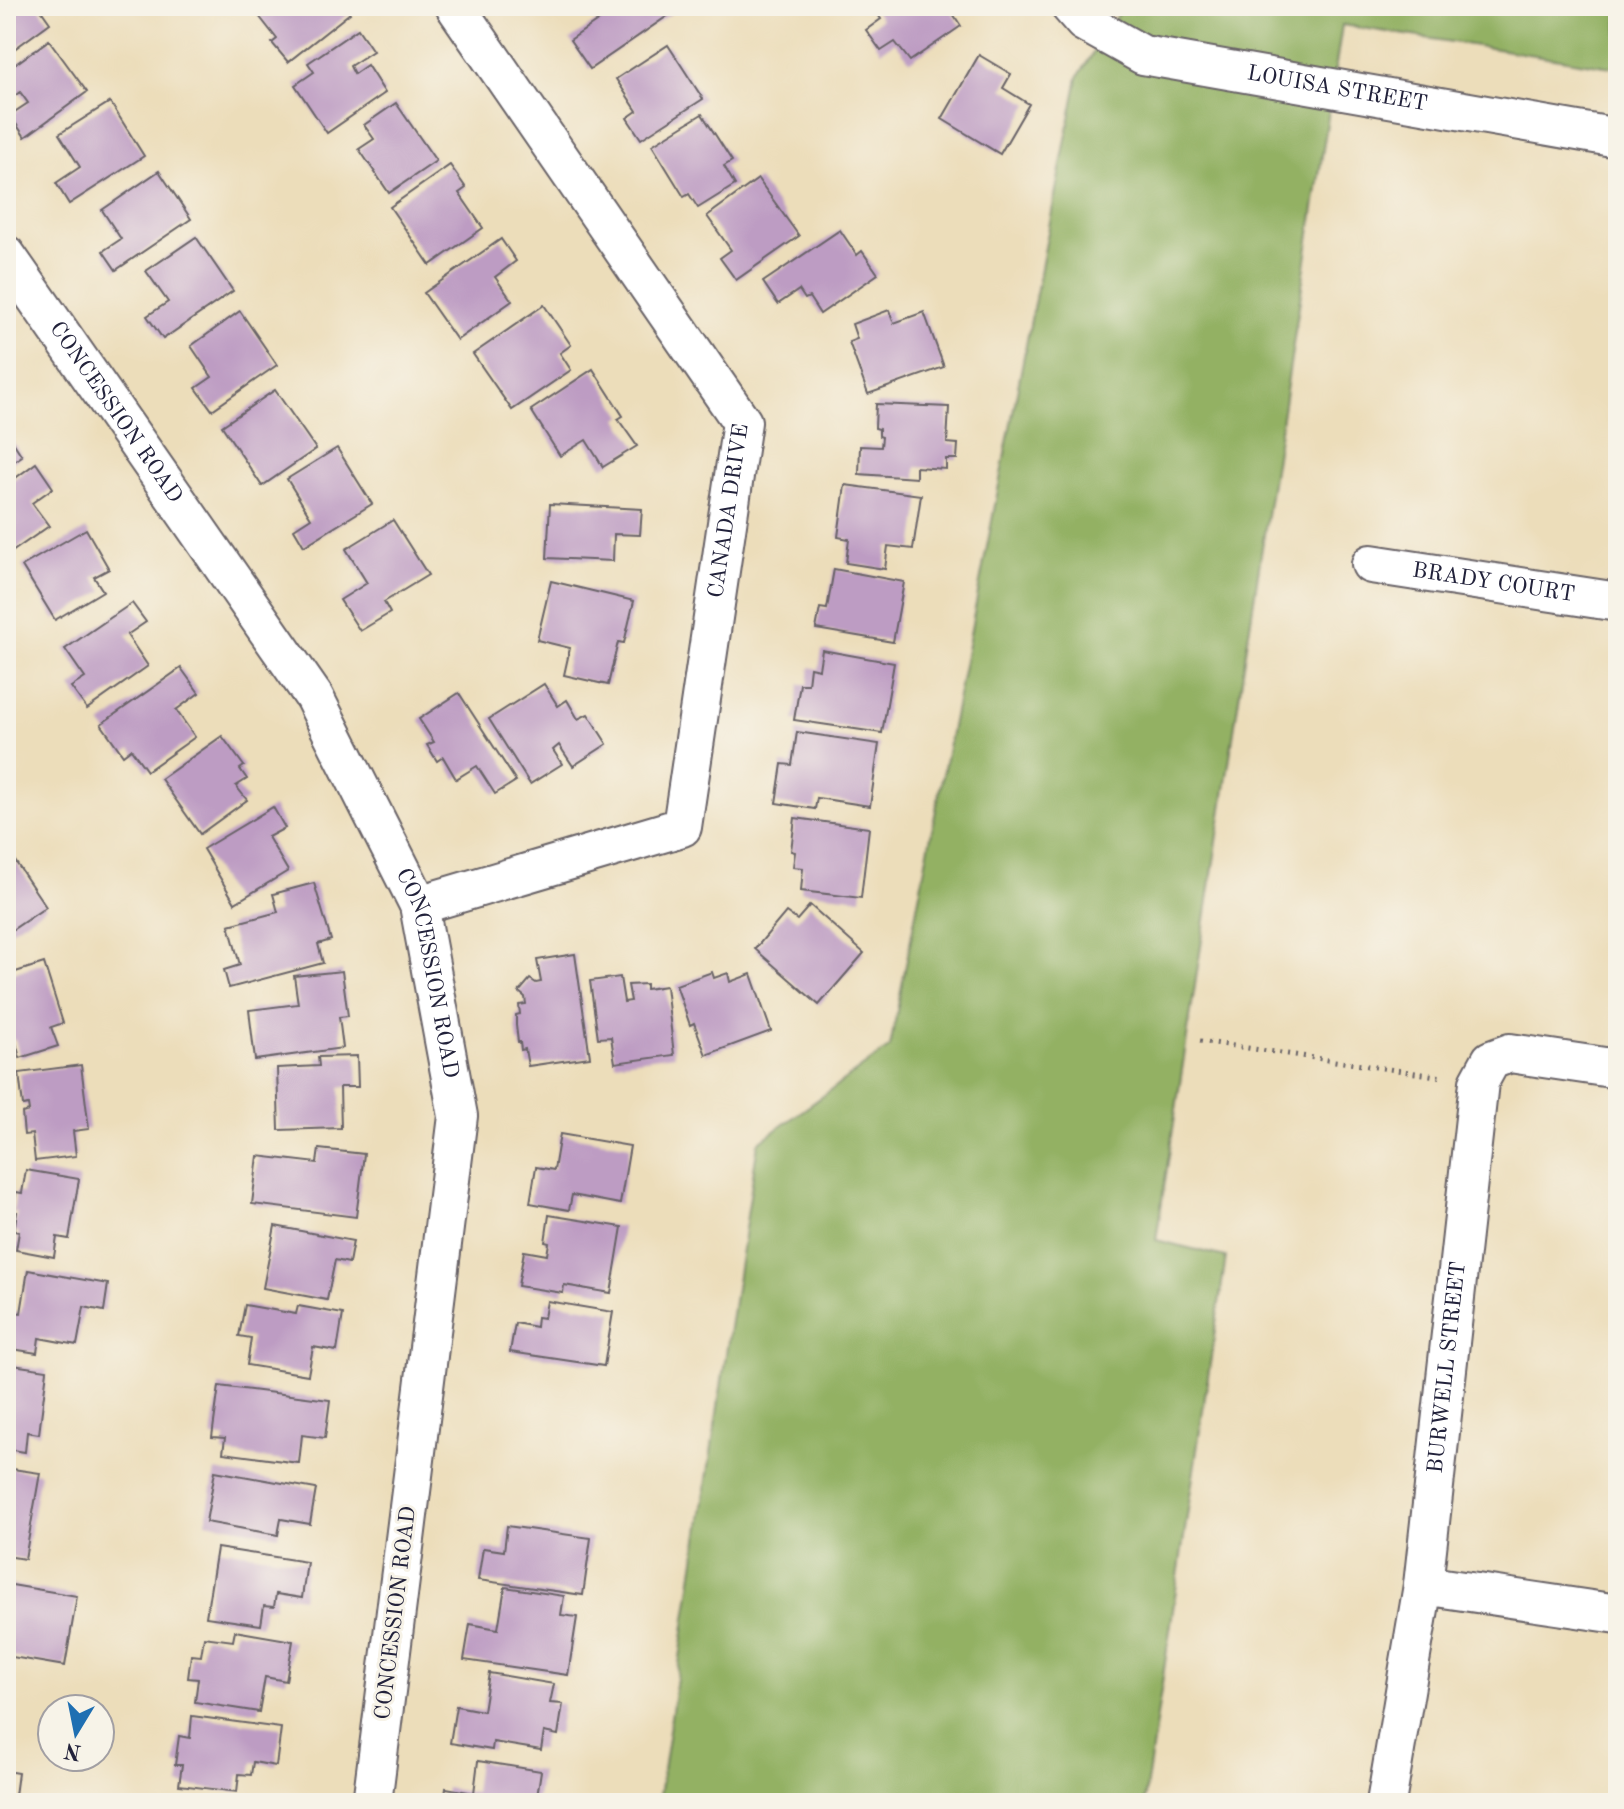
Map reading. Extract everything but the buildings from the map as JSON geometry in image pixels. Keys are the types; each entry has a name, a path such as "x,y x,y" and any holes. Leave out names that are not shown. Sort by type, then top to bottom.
{"street":[{"name":"CANADA DRIVE","path":"419,905 682,827 742,422 455,6"},
{"name":"LOUISA STREET","path":"1070,6 1084,22 1143,55 1618,138"},
{"name":"CONCESSION ROAD","path":"6,255 17,295 314,697 419,905 458,1116 372,1803"},
{"name":"BRADY COURT","path":"1371,564 1618,602"},
{"path":"1479,1082 1491,1060 1510,1053 1618,1069"},
{"name":"BURWELL STREET","path":"1386,1803 1423,1585 1479,1082"},
{"path":"1423,1585 1618,1614"}],"path":[{"path":"1200,1041 1479,1082"}],"green space":[{"path":"1130,6 1618,6 1618,68 1342,25 1156,1240 1226,1257 1144,1803 658,1803 758,1143 890,1047 1078,77 1117,15"}]}
